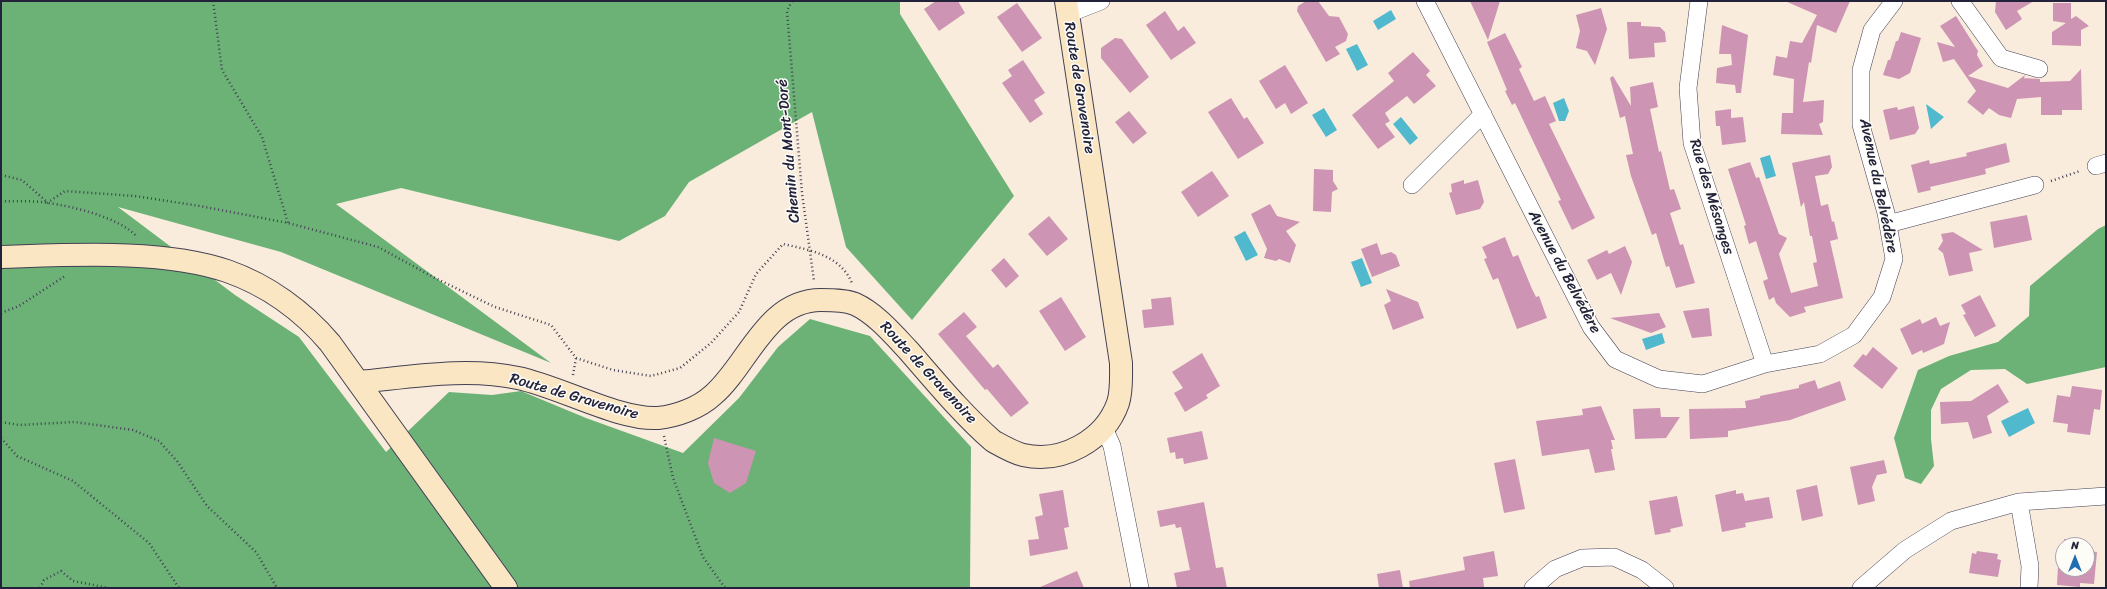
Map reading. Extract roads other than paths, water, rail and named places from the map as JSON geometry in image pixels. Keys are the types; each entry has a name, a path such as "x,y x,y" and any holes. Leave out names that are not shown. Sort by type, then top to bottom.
{"street":[{"path":"1067,7 1101,1"},
{"name":"Avenue du Belvédère","path":"1426,1 1590,327 1615,359 1659,379 1703,384 1765,364 1820,354 1854,335 1882,297 1894,259 1888,224 1861,125 1861,70 1872,30 1894,1"},
{"name":"Rue des Mésanges","path":"1699,1 1688,88 1692,143 1765,364"},
{"path":"1960,1 2001,58 2039,69"},
{"name":"Route de Gravenoire","path":"358,382 449,373 487,373 518,378 544,385 632,416 661,418 701,405 707,400 723,386 753,343 768,326 792,307 816,300 843,301 854,303 862,308 896,337 986,435 1002,446 1024,455 1054,456 1083,444 1098,435 1104,428 1118,402 1121,363 1067,7"},
{"path":"1412,185 1483,114"},
{"path":"1888,224 2035,185"},
{"path":"1,257 93,255 155,258 190,262 227,272 272,294 298,310 315,325 358,382 506,588"},
{"path":"1104,428 1112,446 1140,588"},
{"path":"1861,588 1904,550 1951,521 2019,502 2106,496"},
{"path":"2019,502 2030,566 2029,588"},
{"path":"1533,588 1555,569 1582,558 1614,557 1642,570 1664,588"}],"water":[{"path":"1391,10 1396,19 1378,30 1373,21"},
{"path":"1357,44 1368,65 1357,71 1346,49"},
{"path":"1564,98 1569,111 1565,121 1559,121 1553,103"},
{"path":"1926,104 1944,117 1931,129"},
{"path":"1324,108 1337,130 1326,137 1312,115"},
{"path":"1401,117 1418,138 1410,145 1393,124"},
{"path":"1770,155 1776,176 1766,179 1760,158"},
{"path":"1245,231 1258,255 1246,261 1234,237"},
{"path":"1362,258 1372,283 1361,287 1351,262"},
{"path":"1662,333 1665,343 1646,350 1642,339"},
{"path":"2028,408 2035,423 2009,437 2001,421"}]}
